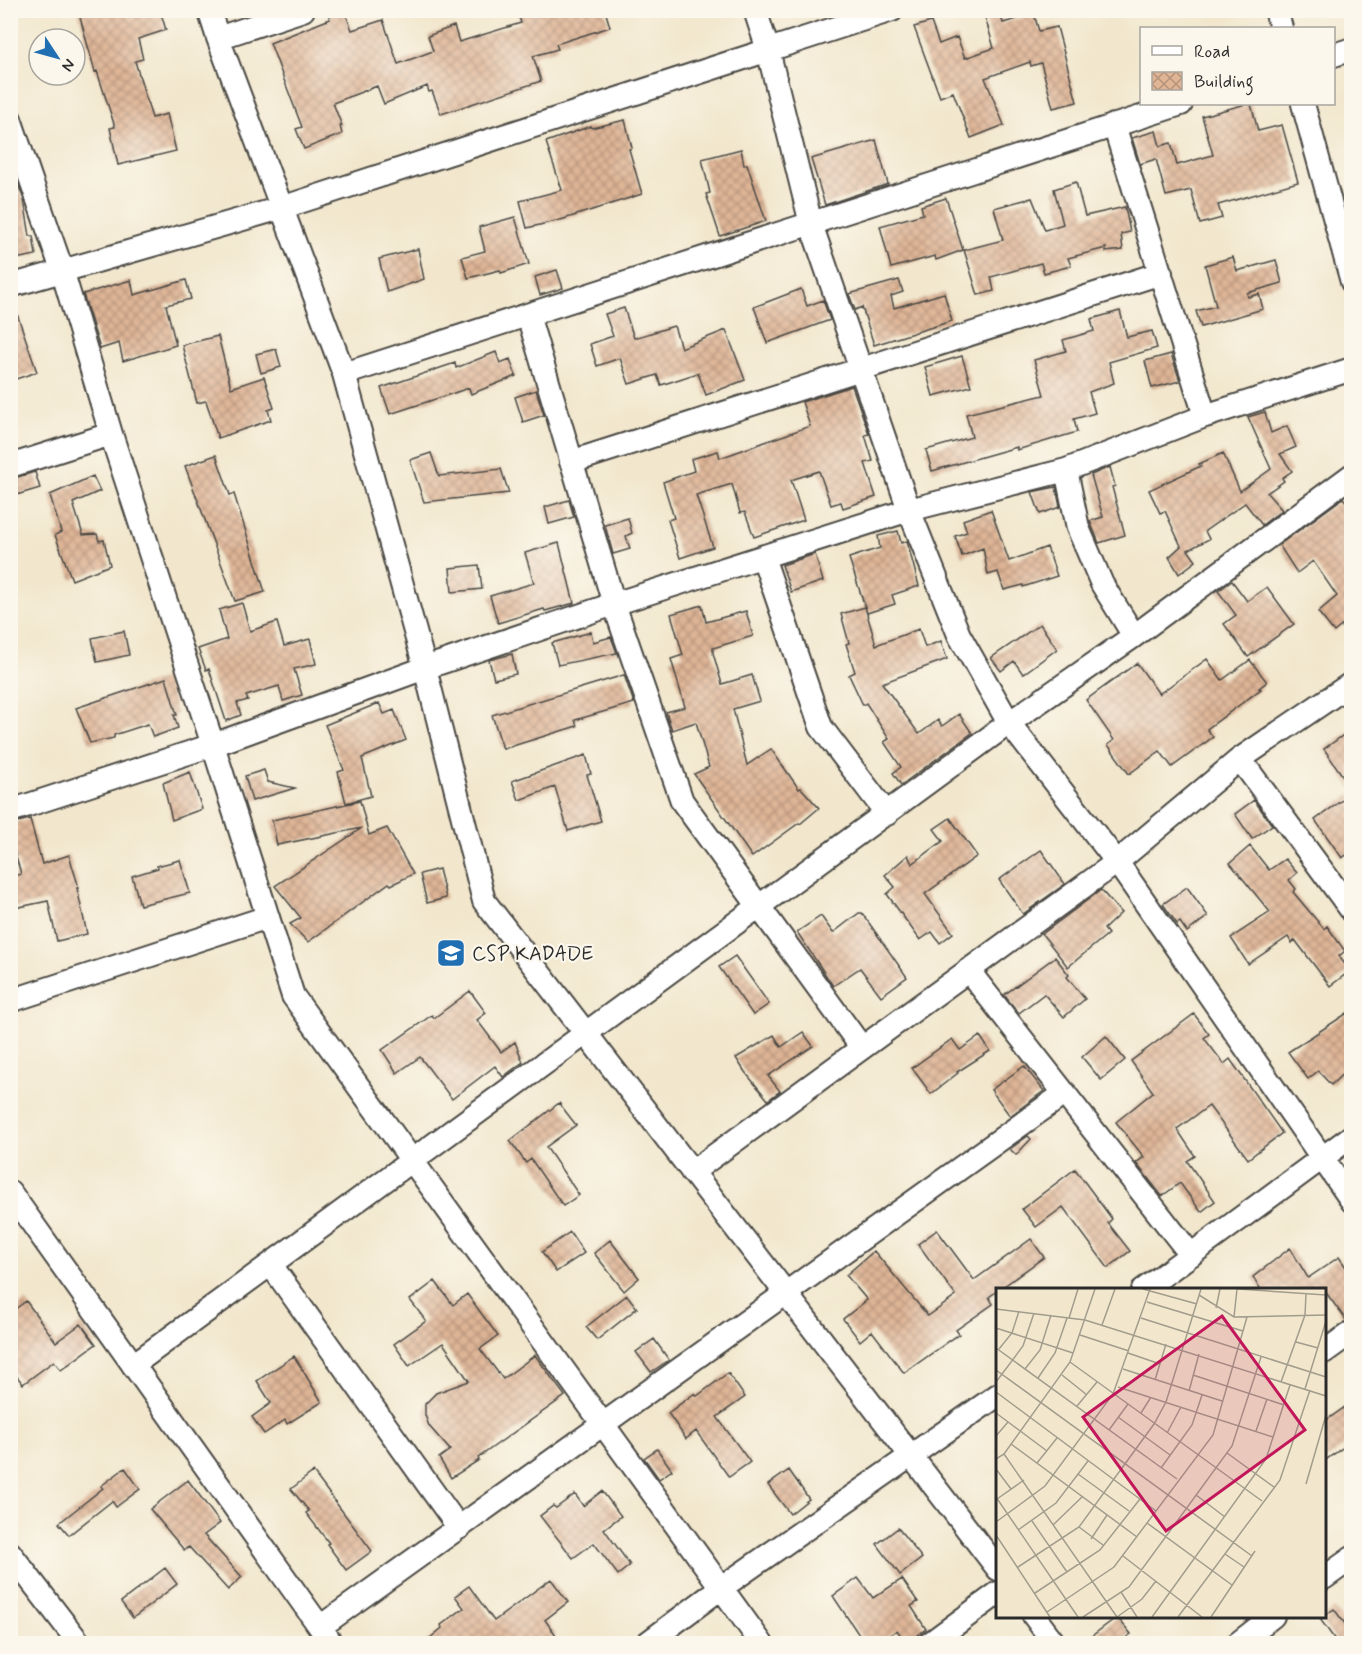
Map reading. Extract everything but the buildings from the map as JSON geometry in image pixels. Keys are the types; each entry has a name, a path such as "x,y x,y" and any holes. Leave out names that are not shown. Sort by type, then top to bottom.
{"street":[{"path":"209,10 344,374 425,668 484,901 996,1566"},
{"path":"218,38 303,10"},
{"path":"755,10 768,50 811,224 909,510 959,634 1010,723 1117,861 1352,1201"},
{"path":"10,286 281,208 892,10"},
{"path":"1276,10 1281,27"},
{"path":"1335,55 1352,49"},
{"path":"344,374 1178,105"},
{"path":"1303,105 1352,282"},
{"path":"10,119 62,270 111,434 292,996 762,1644"},
{"path":"1114,125 1205,416"},
{"path":"571,462 1161,273"},
{"path":"528,315 614,604 682,801 862,1048"},
{"path":"10,811 213,745 425,668 614,604 909,510 1066,470 1205,416 1352,369"},
{"path":"10,466 111,434"},
{"path":"1066,470 1078,528 1102,584 1134,636"},
{"path":"133,1365 1352,475"},
{"path":"763,557 821,727 887,814"},
{"path":"692,1172 1117,861 1240,759 1352,683"},
{"path":"1240,759 1347,898"},
{"path":"10,1001 268,917"},
{"path":"968,970 1191,1255"},
{"path":"10,1192 326,1635 459,1528 1065,1093"},
{"path":"1146,1288 1352,1136"},
{"path":"271,1265 459,1528"},
{"path":"1326,1351 1352,1332"},
{"path":"646,1644 721,1588 996,1396"},
{"path":"10,1553 80,1644"},
{"path":"1326,1577 1352,1558"},
{"path":"929,1644 996,1594"},
{"path":"1035,1618 1055,1644"},
{"path":"1237,1644 1272,1618"}],"place":[{"name":"CSP KADADE","path":"451,953"}]}
